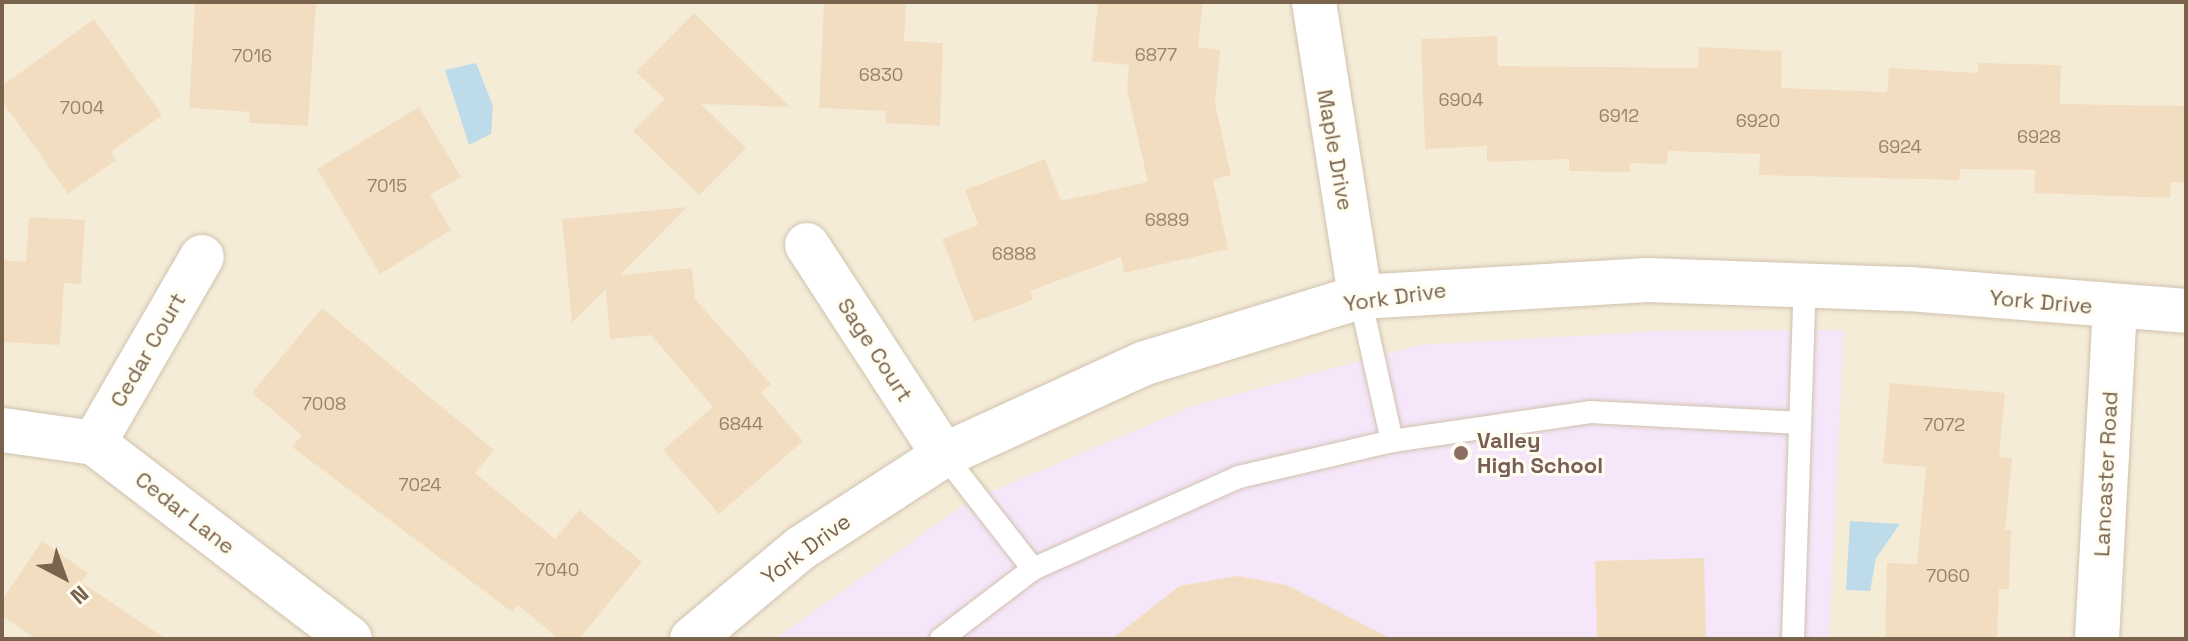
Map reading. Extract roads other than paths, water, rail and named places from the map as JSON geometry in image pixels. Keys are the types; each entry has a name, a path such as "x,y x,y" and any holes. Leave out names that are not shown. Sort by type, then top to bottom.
{"street":[{"name":"Maple Drive","path":"1314,2 1360,297"},
{"name":"Sage Court","path":"807,245 944,455"},
{"name":"Cedar Court","path":"94,443 202,257"},
{"name":"York Drive","path":"692,639 801,548 944,455 1145,363 1360,297 1521,283 1805,284 2186,311"},
{"name":"Lancaster Road","path":"2097,639 2115,308"},
{"name":"Cedar Lane","path":"2,430 94,443 350,639"}],"lane":[{"path":"1793,639 1797,423 1805,284"},
{"path":"1360,297 1392,441"},
{"path":"941,639 1033,569 1239,477 1392,441 1590,412 1797,423"},
{"path":"944,455 1033,569"}],"water":[{"path":"476,63 493,106 491,134 469,145 445,70"},
{"path":"1850,521 1900,524 1876,558 1870,591 1846,590"}],"place":[{"name":"Valley High School","path":"1461,453"}]}
